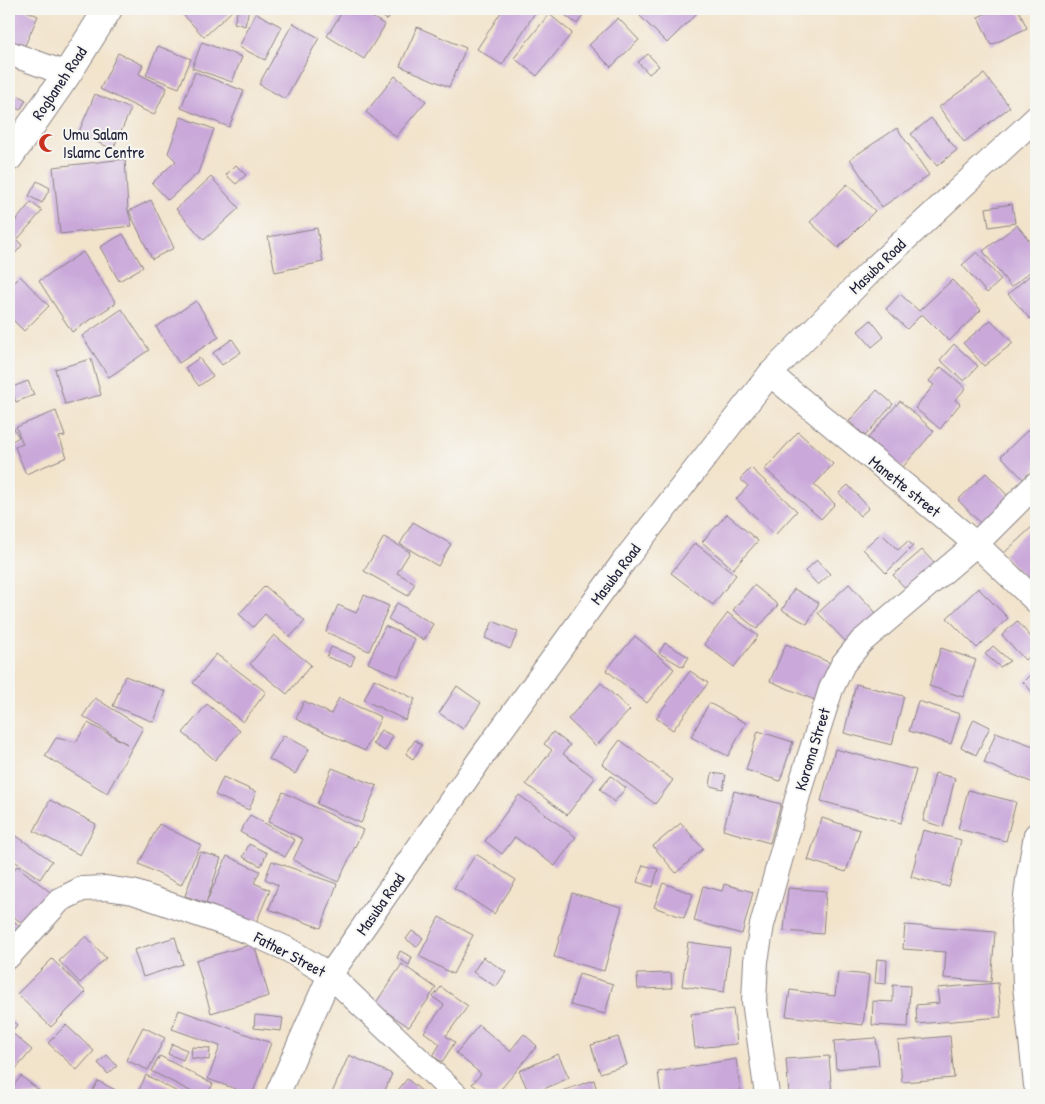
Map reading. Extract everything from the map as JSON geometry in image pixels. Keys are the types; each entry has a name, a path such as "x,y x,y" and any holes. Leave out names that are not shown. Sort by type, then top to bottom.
{"main road":[{"name":"Rogbaneh Road","path":"9,157 67,74 108,9"}],"street":[{"path":"9,53 67,74"},
{"name":"Masuba Road","path":"278,1095 330,976 483,755 618,569 770,374 870,272 1036,118"},
{"name":"Manette street","path":"770,374 976,544 1036,601"},
{"name":"Koroma Street","path":"767,1095 754,1000 756,961 762,925 800,786 831,689 843,664 861,642 976,544 1036,484"},
{"path":"1036,835 1023,921 1025,986 1036,1085"},
{"name":"Father Street","path":"9,956 60,900 82,889 106,888 133,892 249,932 287,950 330,976 456,1095"}],"building":[{"path":"9,9 22,9 38,16 23,50 9,43"},
{"path":"180,9 231,9 233,10 204,37"},
{"path":"238,9 249,9 245,26 234,23"},
{"path":"344,9 359,9 385,25 364,59 327,36"},
{"path":"373,9 395,9 387,20"},
{"path":"503,9 533,9 536,11 502,65 477,49"},
{"path":"565,9 575,9 583,15 577,24 562,13"},
{"path":"647,9 697,9 699,11 667,43 640,16"},
{"path":"996,9 1018,9 1027,28 991,45 978,17"},
{"path":"256,13 282,27 265,60 239,47"},
{"path":"549,14 572,33 537,76 514,58"},
{"path":"618,18 639,40 611,67 589,45"},
{"path":"293,23 319,38 285,99 259,84"},
{"path":"417,27 466,48 449,87 400,66"},
{"path":"202,42 242,57 232,82 192,68"},
{"path":"158,46 191,59 179,88 146,75"},
{"path":"118,53 143,65 139,74 167,88 154,115 100,89"},
{"path":"648,54 659,66 649,74 638,62"},
{"path":"195,72 244,91 229,127 181,108"},
{"path":"984,74 1010,107 964,142 939,107"},
{"path":"395,76 426,101 396,137 366,112"},
{"path":"16,94 26,100 20,110 10,105"},
{"path":"95,94 131,109 113,149 78,134"},
{"path":"181,117 214,129 198,173 168,200 152,183 176,161 168,153"},
{"path":"931,118 957,150 937,166 911,134"},
{"path":"897,128 929,175 882,207 850,159"},
{"path":"125,159 128,210 132,226 60,234 53,167"},
{"path":"236,165 246,175 236,184 226,175"},
{"path":"211,177 239,208 204,240 176,209"},
{"path":"37,181 50,188 42,203 29,196"},
{"path":"847,184 875,211 838,248 810,222"},
{"path":"151,200 174,248 152,259 129,211"},
{"path":"31,202 42,211 17,240 22,245 9,261 9,239 12,235 9,229"},
{"path":"1012,204 1015,223 989,227 986,208"},
{"path":"1017,225 1036,249 1036,267 1011,287 983,251"},
{"path":"317,228 323,262 275,272 268,237"},
{"path":"123,234 143,267 119,281 100,247"},
{"path":"83,252 116,303 72,332 39,281"},
{"path":"977,252 1001,280 987,293 962,265"},
{"path":"1036,270 1036,313 1030,319 1008,294"},
{"path":"20,276 49,306 24,331 9,316 9,287"},
{"path":"952,280 981,310 949,341 922,314 907,329 886,309 900,294 919,311"},
{"path":"196,301 219,337 179,363 156,327"},
{"path":"122,309 149,350 109,377 82,336"},
{"path":"871,320 884,337 872,347 858,331"},
{"path":"991,320 1013,343 984,366 963,343"},
{"path":"232,339 241,352 222,365 213,353"},
{"path":"954,344 978,366 964,381 940,360"},
{"path":"199,358 213,376 199,386 185,368"},
{"path":"91,359 101,395 65,404 55,369"},
{"path":"941,367 966,388 955,400 960,404 940,429 915,408 934,385 929,381"},
{"path":"28,381 34,395 16,402 10,388"},
{"path":"877,390 893,404 865,436 849,421"},
{"path":"900,401 934,431 902,468 868,438"},
{"path":"56,411 65,436 59,437 67,457 26,474 15,447 23,444 16,427"},
{"path":"9,421 19,437 9,443"},
{"path":"1031,427 1036,432 1036,468 1024,480 1001,456"},
{"path":"798,432 833,464 814,485 835,504 821,519 765,469"},
{"path":"751,468 797,511 775,535 736,499 748,486 740,479"},
{"path":"986,473 1011,499 983,526 958,500"},
{"path":"848,485 869,508 860,516 839,493"},
{"path":"727,514 758,541 733,569 702,542"},
{"path":"413,522 451,544 438,566 400,544"},
{"path":"1036,525 1036,590 1003,554"},
{"path":"881,533 898,550 908,541 913,546 886,573 863,549"},
{"path":"384,537 410,552 397,573 415,583 408,596 364,571"},
{"path":"695,543 736,575 713,605 671,573"},
{"path":"922,550 936,565 907,590 893,575"},
{"path":"817,560 830,574 818,585 805,571"},
{"path":"849,584 879,616 848,644 818,613"},
{"path":"754,585 778,605 757,629 733,610"},
{"path":"265,586 305,621 290,637 265,614 253,627 239,614"},
{"path":"978,588 1008,618 977,648 947,618"},
{"path":"794,589 819,603 807,624 782,610"},
{"path":"364,595 389,606 369,651 326,632 338,605 356,613"},
{"path":"397,603 433,624 424,640 388,619"},
{"path":"728,613 758,636 734,667 704,644"},
{"path":"493,621 518,632 510,649 485,638"},
{"path":"1017,621 1036,643 1036,651 1025,660 1002,635"},
{"path":"385,626 415,639 398,676 368,663"},
{"path":"274,635 311,665 287,694 250,664"},
{"path":"635,636 674,669 647,703 606,670"},
{"path":"665,643 689,657 683,667 659,653"},
{"path":"786,644 833,664 817,701 770,681"},
{"path":"993,646 1010,661 1000,667 985,654"},
{"path":"331,647 355,656 351,666 327,657"},
{"path":"941,648 976,660 963,697 929,686"},
{"path":"216,654 266,692 243,722 193,683"},
{"path":"1036,669 1036,696 1023,682"},
{"path":"690,671 708,683 673,730 656,718"},
{"path":"125,676 165,691 154,722 113,706"},
{"path":"374,679 415,699 405,720 364,700"},
{"path":"601,683 630,710 596,746 568,719"},
{"path":"856,684 904,696 892,745 844,733"},
{"path":"457,686 481,703 463,729 439,713"},
{"path":"95,698 143,728 107,793 45,756 56,738 76,742 88,723 127,744 83,716"},
{"path":"339,698 381,717 365,751 296,719 304,701 331,714"},
{"path":"918,701 960,714 951,744 909,731"},
{"path":"709,703 746,723 728,756 691,737"},
{"path":"207,704 240,731 215,760 183,733"},
{"path":"974,719 990,727 976,755 961,747"},
{"path":"381,730 393,736 385,751 373,744"},
{"path":"758,731 793,742 780,781 746,770"},
{"path":"553,732 570,745 563,754 595,778 567,815 526,784 552,750 544,744"},
{"path":"996,732 1036,747 1036,784 984,763"},
{"path":"284,735 309,749 295,774 269,759"},
{"path":"415,740 422,745 413,759 406,754"},
{"path":"620,740 673,780 655,804 602,764"},
{"path":"835,749 916,770 901,823 821,801"},
{"path":"332,768 377,786 361,823 317,804"},
{"path":"712,773 726,775 723,789 710,786"},
{"path":"935,773 955,778 943,827 923,821"},
{"path":"611,776 626,788 614,802 600,789"},
{"path":"223,777 256,792 249,810 215,795"},
{"path":"968,790 1016,802 1006,841 958,829"},
{"path":"734,791 781,804 770,843 723,830"},
{"path":"283,792 363,830 338,882 293,860 303,839 268,822"},
{"path":"519,795 576,837 555,866 515,837 502,854 485,841"},
{"path":"50,800 96,824 80,855 34,831"},
{"path":"250,815 295,840 285,857 240,832"},
{"path":"822,818 860,830 846,872 808,860"},
{"path":"681,823 703,849 676,873 653,846"},
{"path":"159,824 201,845 181,885 139,864"},
{"path":"923,830 961,840 949,887 911,877"},
{"path":"11,832 52,861 40,879 9,857 9,834"},
{"path":"249,844 267,853 261,866 243,857"},
{"path":"200,852 221,858 206,903 185,896"},
{"path":"476,854 516,880 494,914 454,888"},
{"path":"227,856 260,871 254,883 270,890 255,925 206,903"},
{"path":"272,861 337,884 321,928 269,909 278,885 265,879"},
{"path":"643,865 658,869 653,887 637,882"},
{"path":"17,866 54,895 28,928 9,913 9,876"},
{"path":"663,883 693,894 684,918 654,907"},
{"path":"724,884 753,892 742,934 694,921 703,886 722,891"},
{"path":"788,888 826,891 823,934 784,931"},
{"path":"572,893 622,907 604,971 554,957"},
{"path":"439,917 473,935 453,974 419,956"},
{"path":"11,918 23,930 12,941 9,938 9,920"},
{"path":"905,925 995,932 991,982 944,978 946,952 903,949"},
{"path":"412,931 423,938 417,947 406,939"},
{"path":"86,936 106,958 80,983 59,961"},
{"path":"175,937 183,964 143,977 134,950"},
{"path":"688,942 730,948 724,992 682,986"},
{"path":"254,944 269,996 211,1013 196,960"},
{"path":"400,951 412,957 409,965 397,958"},
{"path":"483,957 506,972 496,987 473,972"},
{"path":"52,959 86,992 51,1027 17,994"},
{"path":"877,959 887,960 886,984 875,983"},
{"path":"402,964 436,988 409,1027 375,1004"},
{"path":"838,972 869,975 863,1025 786,1016 790,990 835,996"},
{"path":"671,973 672,988 638,989 637,974"},
{"path":"579,974 613,984 605,1014 570,1005"},
{"path":"998,983 1001,1017 917,1024 916,1005 939,1003 937,988"},
{"path":"893,985 910,986 908,1027 872,1025 873,1001 893,1002"},
{"path":"441,987 468,1006 446,1036 455,1042 442,1062 433,1056 440,1044 424,1032 444,1005 433,997"},
{"path":"733,1009 737,1044 695,1048 691,1014"},
{"path":"179,1010 271,1043 252,1095 208,1079 220,1046 172,1029"},
{"path":"255,1015 283,1018 281,1031 254,1028"},
{"path":"9,1018 17,1025 11,1032 32,1050 9,1077"},
{"path":"66,1025 94,1051 77,1070 48,1043"},
{"path":"479,1025 510,1051 524,1034 537,1046 496,1095 486,1095 472,1084 481,1074 456,1053"},
{"path":"143,1027 165,1038 148,1070 126,1060"},
{"path":"950,1036 954,1078 902,1082 898,1041"},
{"path":"618,1037 627,1065 600,1073 591,1045"},
{"path":"876,1038 879,1065 836,1069 834,1041"},
{"path":"172,1044 187,1050 183,1060 168,1054"},
{"path":"192,1047 210,1048 209,1060 191,1058"},
{"path":"558,1054 569,1078 530,1095 519,1071"},
{"path":"107,1055 117,1066 108,1074 98,1063"},
{"path":"349,1055 392,1074 383,1095 331,1095"},
{"path":"160,1056 213,1084 207,1095 198,1095 151,1071"},
{"path":"829,1056 832,1095 789,1095 786,1059"},
{"path":"736,1059 741,1095 680,1095 680,1093 661,1095 658,1072"},
{"path":"146,1075 183,1095 143,1095 138,1092"},
{"path":"21,1076 45,1095 9,1095 9,1092"},
{"path":"407,1079 427,1095 394,1095"},
{"path":"594,1080 597,1091 583,1095 563,1095 562,1091"},
{"path":"98,1081 125,1095 90,1095"}],"place":[{"name":"Umu Salam Islamc Centre","path":"48,143"}]}
